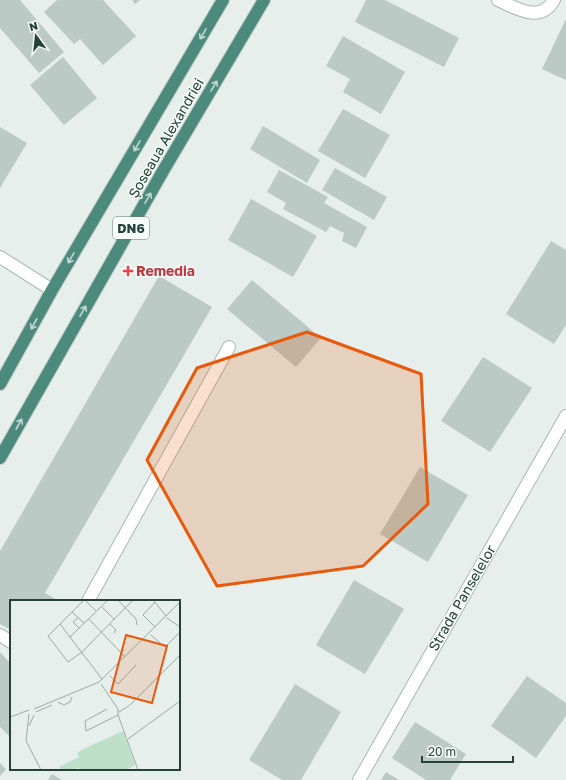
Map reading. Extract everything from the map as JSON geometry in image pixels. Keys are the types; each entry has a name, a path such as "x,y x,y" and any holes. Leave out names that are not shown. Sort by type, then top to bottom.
{"highway":[{"name":"Șoseaua Alexandriei","path":"0,384 52,290 223,0"},
{"name":"Șoseaua Alexandriei","path":"0,458 163,171 264,0"}],"street":[{"path":"498,0 523,11 536,14 550,6 554,0"},
{"path":"0,257 52,290"},
{"path":"89,600 229,347"},
{"name":"Strada Panselelor","path":"359,780 566,416"},
{"path":"0,635 10,641"}],"highlighted area":[{"path":"307,332 421,374 428,504 363,566 217,586 147,460 197,368"}],"building":[{"path":"0,0 20,0 64,52 39,73 0,28"},
{"path":"57,0 103,0 136,36 103,65 80,39 74,44 44,12"},
{"path":"132,0 140,0 135,4"},
{"path":"366,0 385,0 459,38 444,67 355,22"},
{"path":"566,19 566,80 542,69"},
{"path":"343,36 405,72 381,114 343,92 350,79 326,66"},
{"path":"63,57 97,98 64,125 30,85"},
{"path":"343,109 390,135 365,178 318,151"},
{"path":"263,126 320,160 307,183 250,149"},
{"path":"0,127 27,143 0,188"},
{"path":"335,168 387,197 374,220 322,190"},
{"path":"279,170 328,197 324,203 367,227 356,248 342,241 344,233 330,226 326,232 283,209 286,203 267,192"},
{"path":"251,199 317,236 293,277 228,240"},
{"path":"551,241 566,250 566,325 554,344 506,314"},
{"path":"159,276 212,307 45,593 57,600 10,600 10,629 0,624 0,551"},
{"path":"252,280 321,338 296,367 227,309"},
{"path":"483,357 532,388 490,452 441,421"},
{"path":"420,467 468,495 428,562 380,534"},
{"path":"354,580 404,609 365,674 316,645"},
{"path":"0,652 10,663 10,737 0,727"},
{"path":"527,676 566,703 566,716 536,758 491,726"},
{"path":"295,684 341,712 301,780 282,780 249,760"},
{"path":"415,722 466,754 450,780 426,780 392,758"},
{"path":"0,763 6,769 0,776"},
{"path":"386,772 399,780 381,780"},
{"path":"52,774 62,780 48,780"}],"place":[{"name":"Remedia","path":"128,271"}]}
